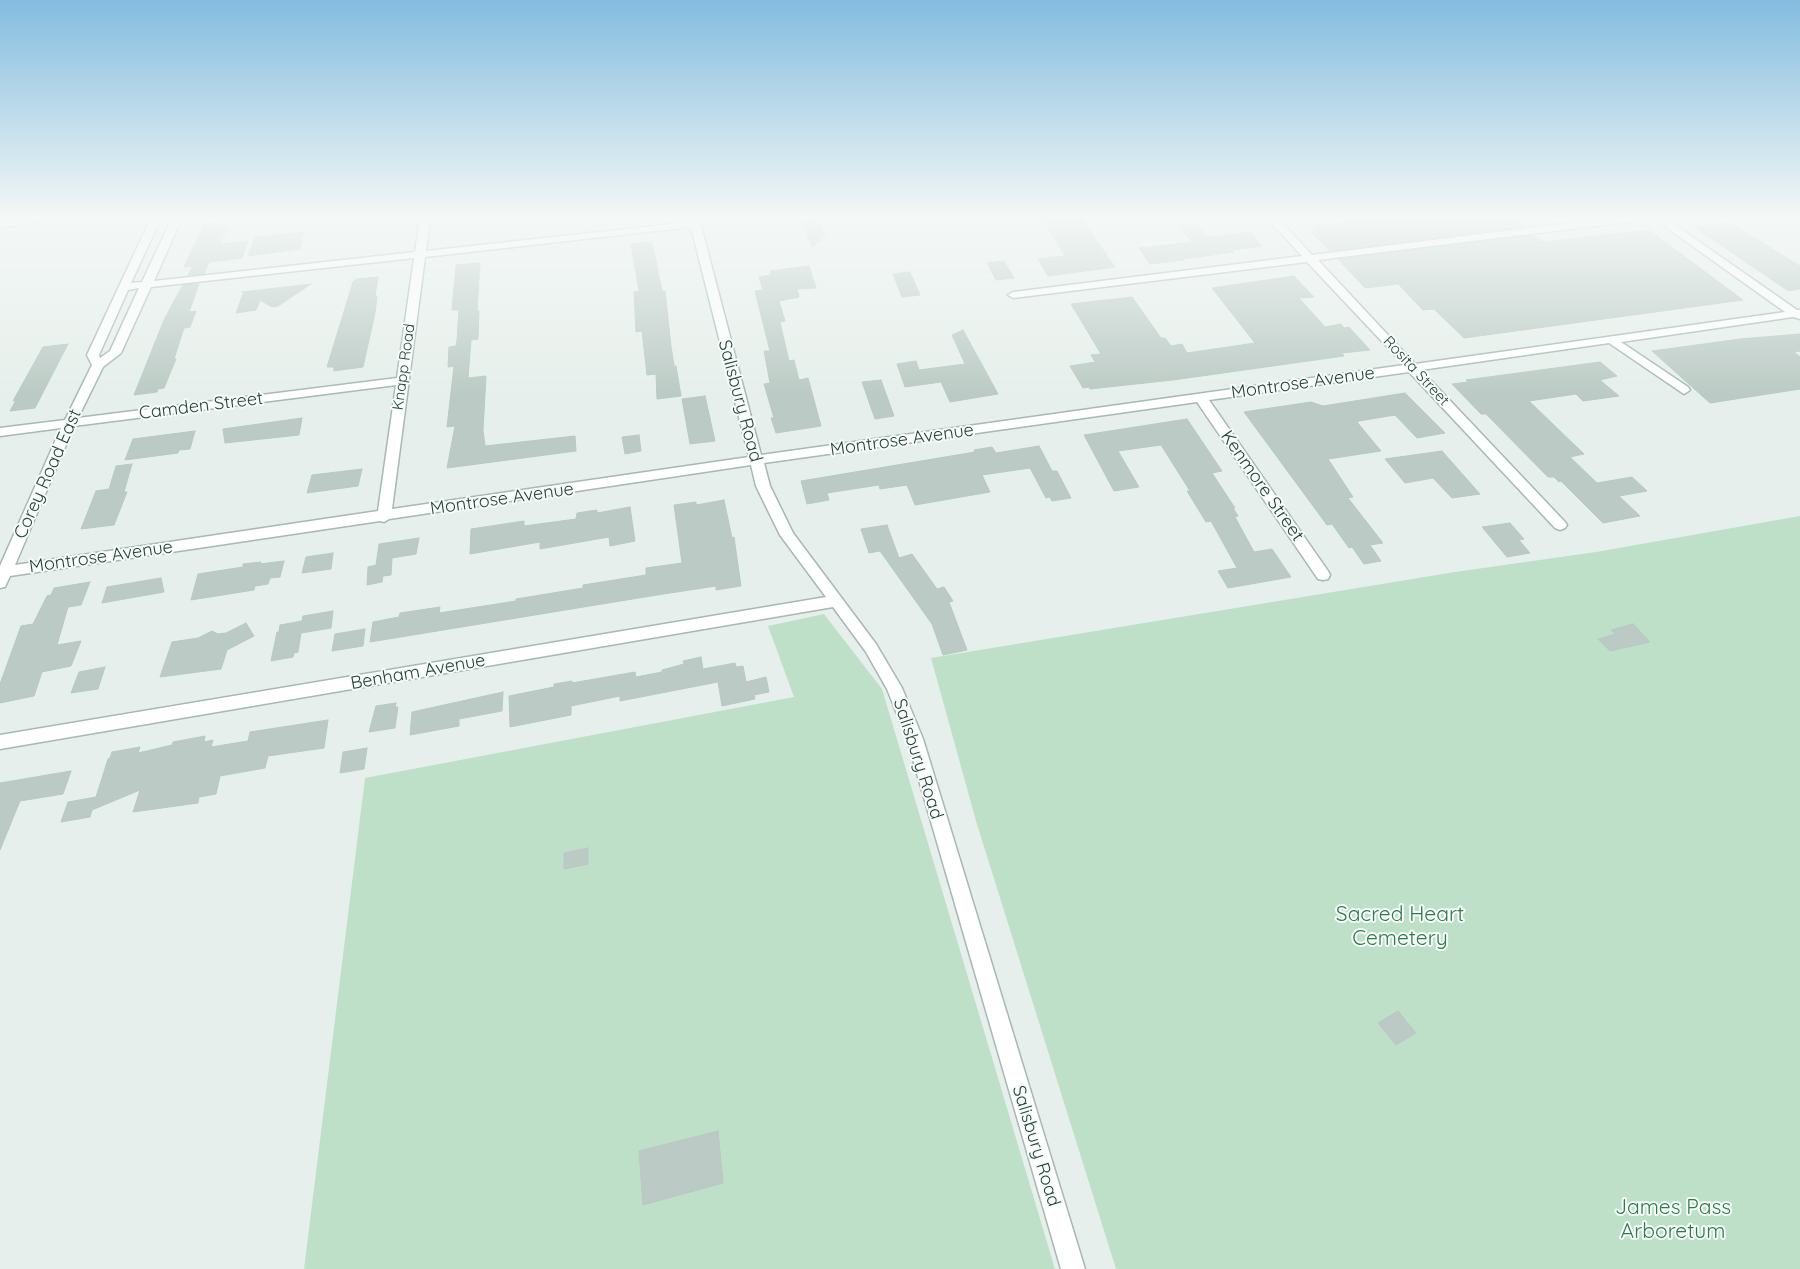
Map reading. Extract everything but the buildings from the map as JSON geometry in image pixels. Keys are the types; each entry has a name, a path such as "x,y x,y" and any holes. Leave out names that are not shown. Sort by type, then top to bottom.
{"street":[{"name":"Corey Road East","path":"98,365 93,355 128,277"},
{"name":"Corey Road East","path":"3,577 69,423 98,365 115,353 150,277"},
{"path":"124,286 209,277"},
{"name":"Knapp Road","path":"384,517 417,277"},
{"name":"Salisbury Road","path":"709,277 763,486 786,535 871,648 894,688 915,739 1073,1269"},
{"path":"1013,295 1156,277"},
{"name":"Rosita Street","path":"1328,277 1560,525"},
{"path":"1743,277 1798,315"},
{"name":"Montrose Avenue","path":"3,577 756,461 1610,339 1798,315"},
{"path":"1610,339 1684,390"},
{"name":"Camden Street","path":"0,432 402,381"},
{"name":"Kenmore Street","path":"1201,398 1323,575"},
{"name":"Benham Avenue","path":"0,742 837,602"}],"green space":[{"name":"Sacred Heart Cemetery","path":"1800,516 1800,1269 1116,1269 976,821 931,658 1455,572 1596,552"},
{"path":"824,614 882,689 1055,1269 304,1269 365,778 794,697 768,626"}],"park label":[{"name":"James Pass Arboretum","path":"1673,1220"}]}
